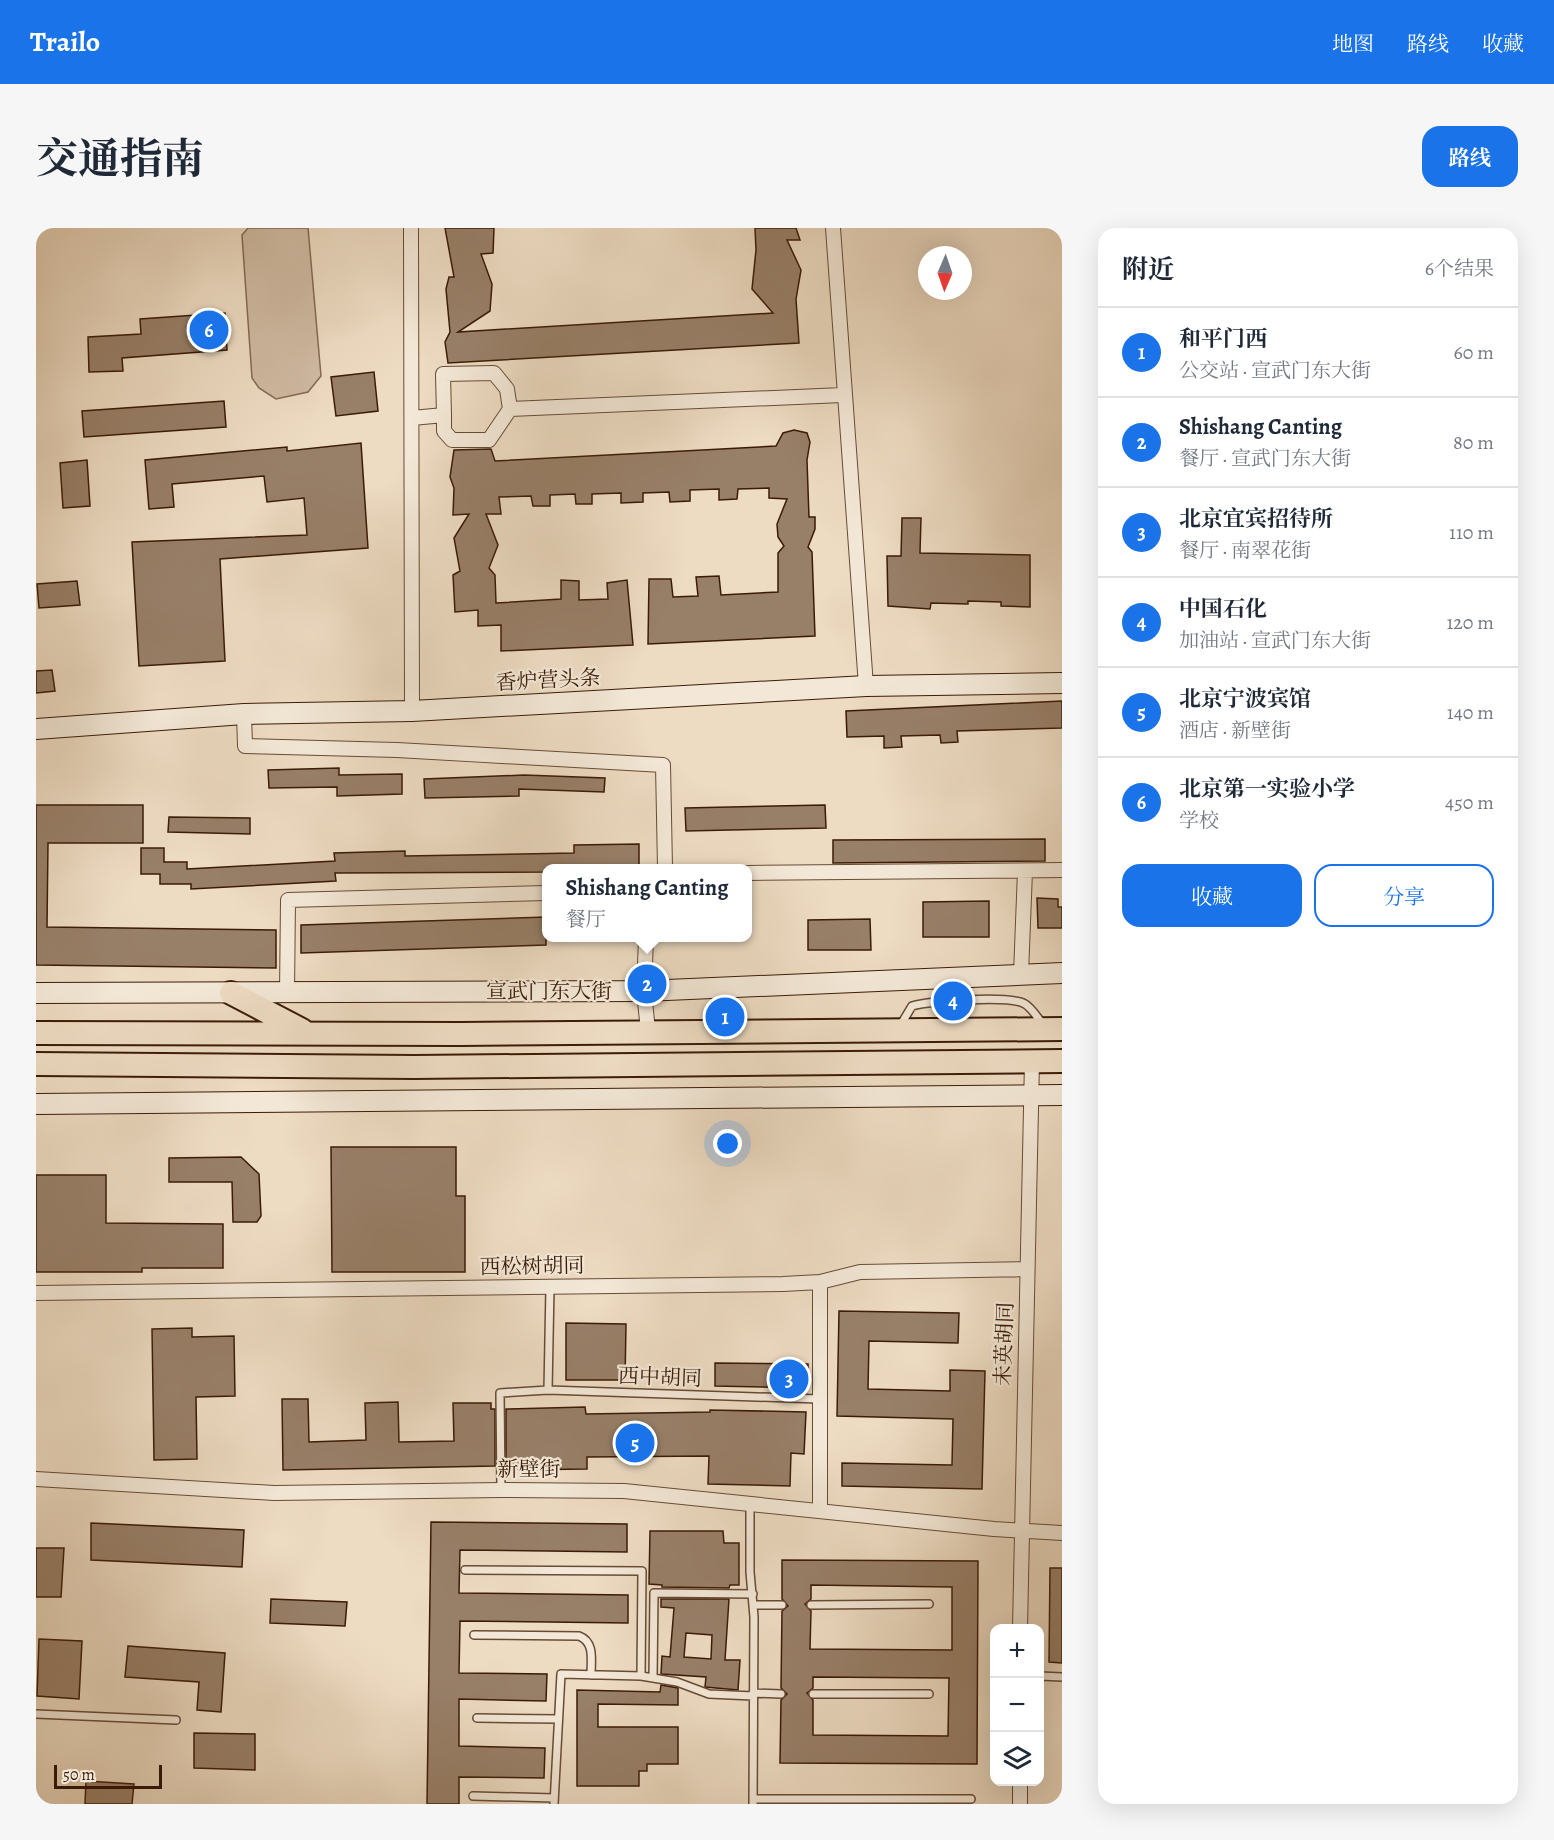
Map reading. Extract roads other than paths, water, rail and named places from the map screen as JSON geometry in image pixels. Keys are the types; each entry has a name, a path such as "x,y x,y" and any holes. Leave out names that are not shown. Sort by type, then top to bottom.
{"main road":[{"path":"231,993 306,1032"},
{"name":"宣武门东大街","path":"36,1033 461,1034 1055,1029"},
{"path":"36,1064 414,1067 1062,1061"}],"street":[{"path":"411,228 412,711"},
{"path":"833,228 843,395 866,686"},
{"path":"494,373 507,389 510,409 489,440 452,440 444,431 443,374 494,373"},
{"path":"510,409 843,395"},
{"path":"412,418 444,415"},
{"name":"香炉营头条","path":"36,729 244,714 412,711 866,686 1062,683"},
{"path":"244,714 245,746 397,750 663,765 665,864"},
{"path":"752,873 1062,870"},
{"path":"1021,974 1025,871"},
{"path":"286,993 288,900 542,893"},
{"path":"646,942 644,991 648,1031"},
{"name":"宣武门东大街","path":"36,993 644,991 1062,973"},
{"name":"未英胡同","path":"1020,1624 1020,1531 1032,1061"},
{"path":"36,1104 1062,1095"},
{"name":"西松树胡同","path":"36,1293 820,1282 860,1272 1028,1269"},
{"path":"820,1282 820,1509"},
{"name":"新壁街","path":"36,1479 274,1493 624,1491 1020,1531 1062,1533"},
{"path":"1020,1786 1020,1804"}],"lane":[{"path":"548,1390 550,1287"},
{"name":"西中胡同","path":"501,1490 500,1393 548,1390 819,1399"},
{"path":"750,1502 753,1594 753,1801 970,1799"},
{"path":"465,1570 642,1571 641,1676"},
{"path":"652,1678 654,1593 753,1594"},
{"path":"811,1605 929,1604"},
{"path":"753,1605 782,1605"},
{"path":"474,1635 579,1636 590,1644 591,1675"},
{"path":"473,1796 554,1801 561,1674 641,1676 678,1682 709,1694 781,1694"},
{"path":"1044,1676 1062,1677"},
{"path":"813,1694 929,1694"},
{"path":"36,1714 176,1720"},
{"path":"477,1718 558,1719"}],"place":[{"name":"北京第一实验小学","path":"209,330"},
{"name":"Shishang Canting","path":"647,984"},
{"name":"中国石化","path":"953,1001"},
{"name":"和平门西","path":"725,1017"},
{"name":"北京宜宾招待所","path":"789,1379"},
{"name":"北京宁波宾馆","path":"635,1443"}]}
